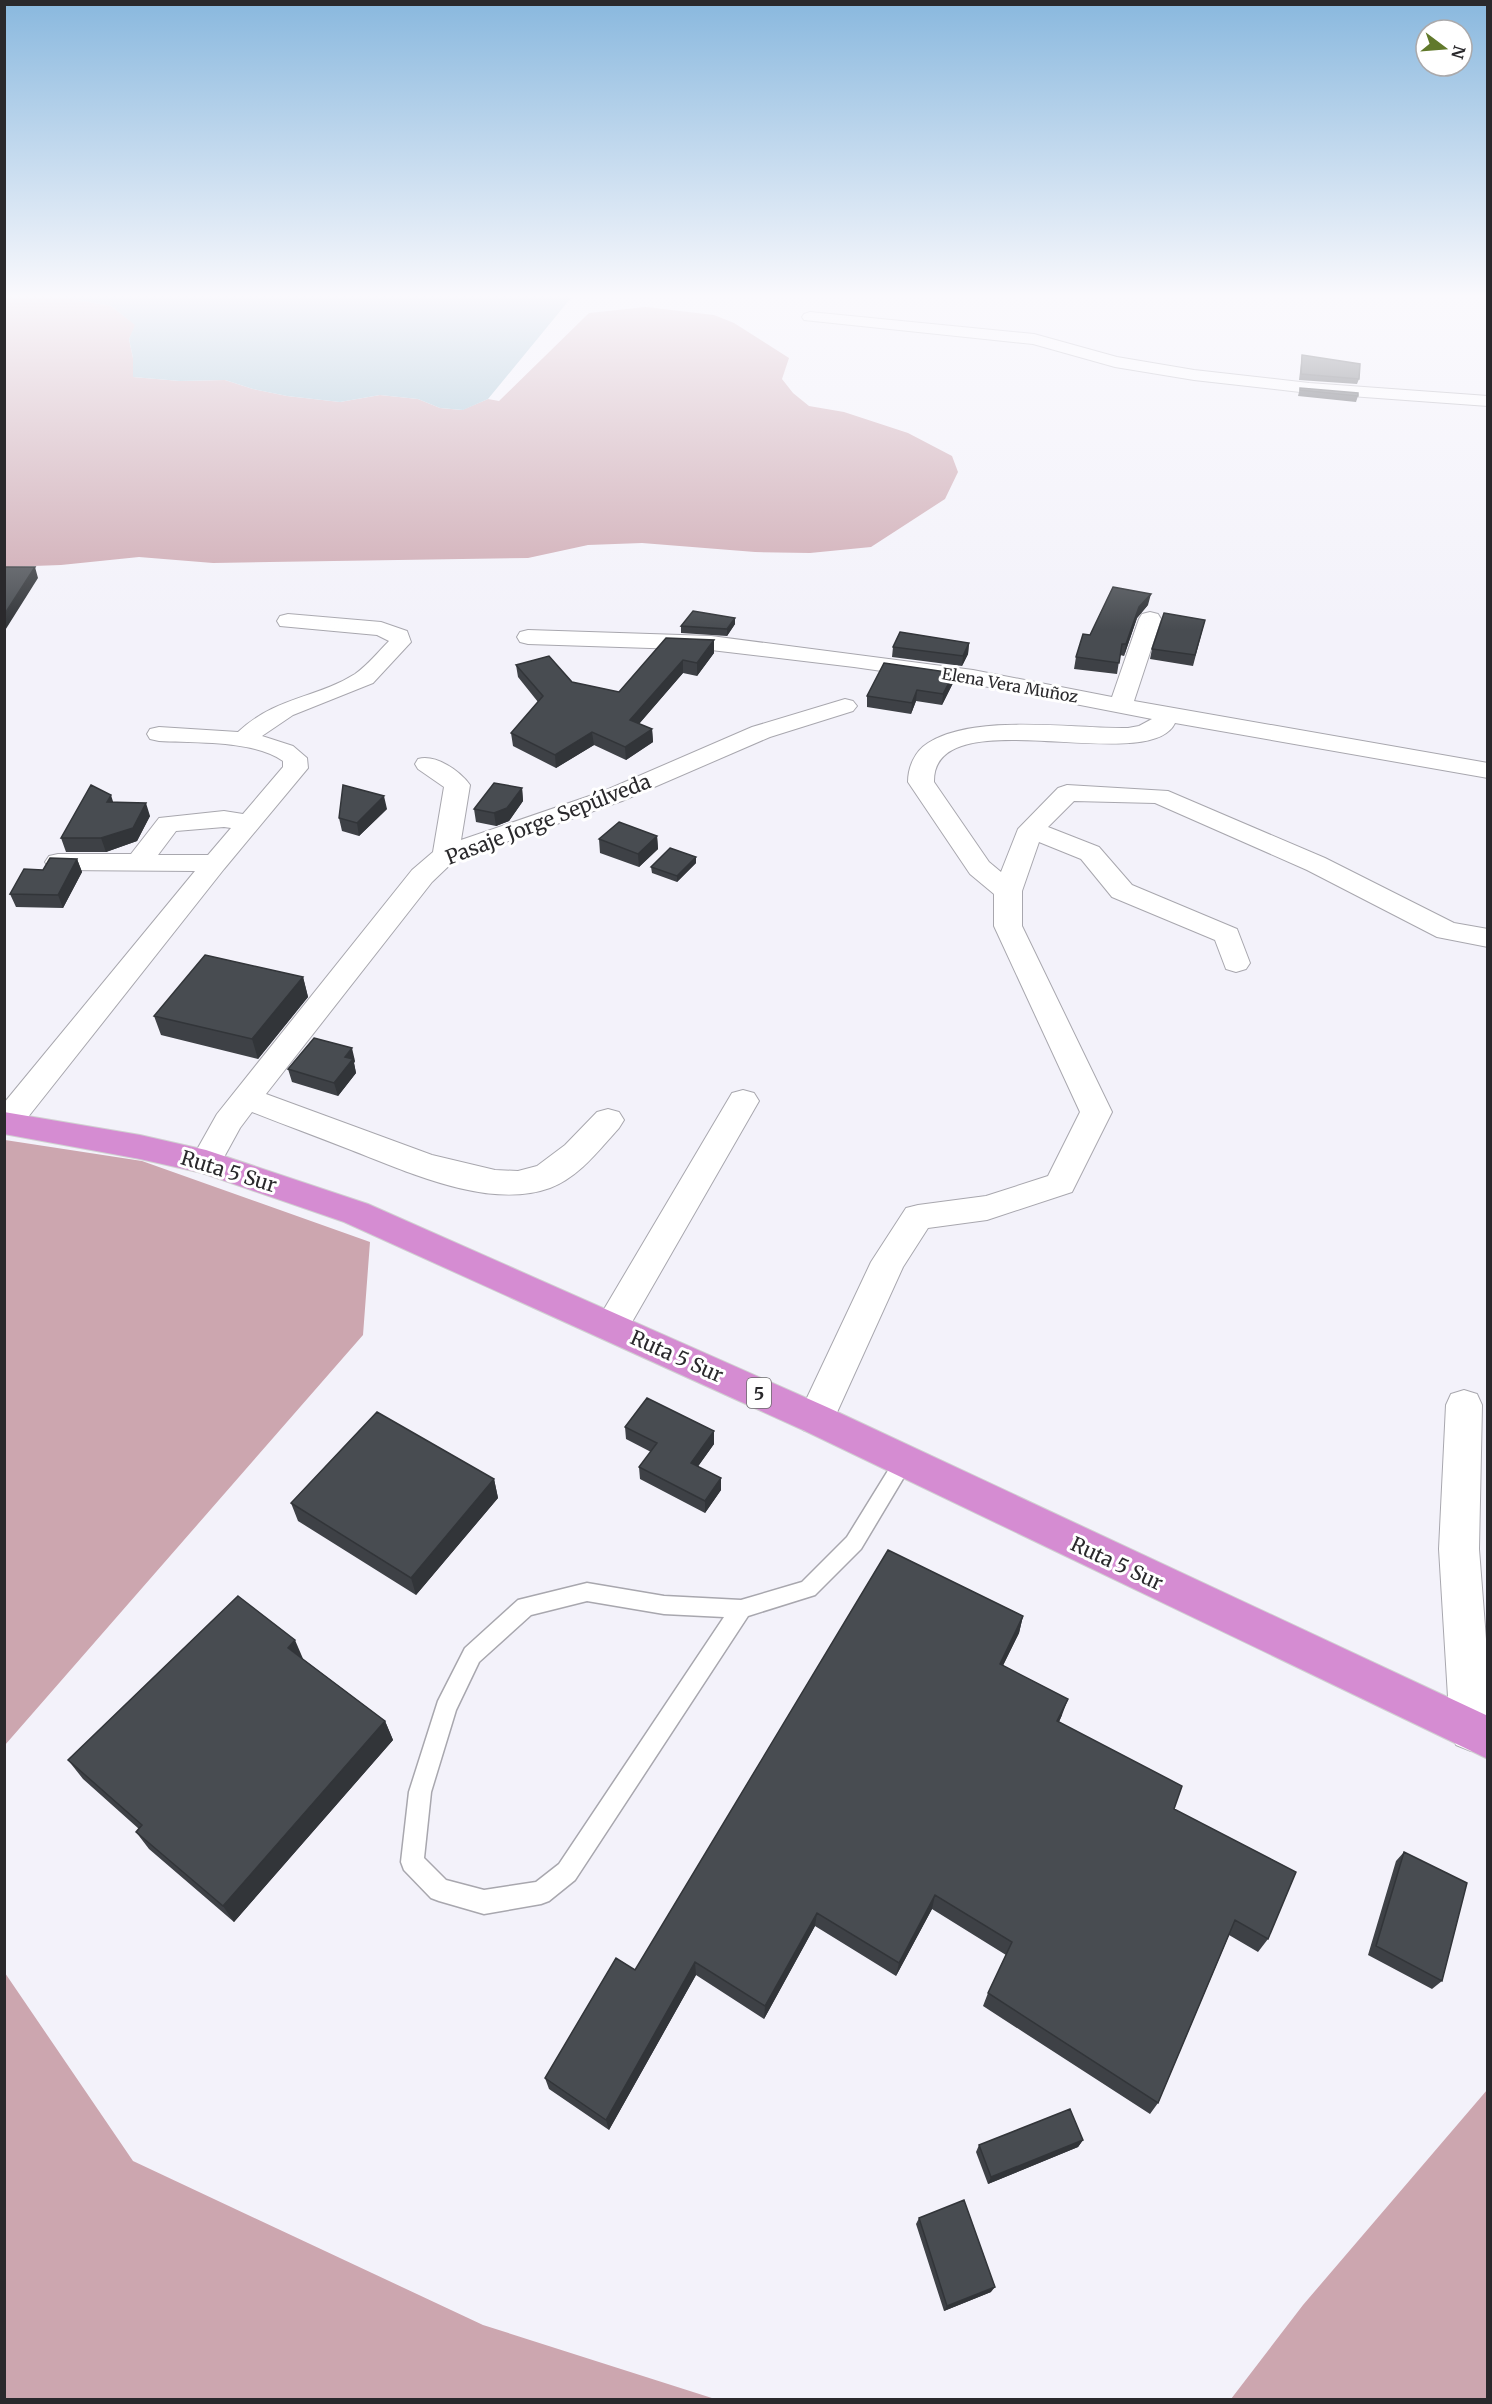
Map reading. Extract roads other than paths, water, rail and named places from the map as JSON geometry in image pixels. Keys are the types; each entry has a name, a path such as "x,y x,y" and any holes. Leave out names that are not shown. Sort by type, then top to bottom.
{"highway":[{"name":"Ruta 5 Sur","path":"5,1123 129,1144 207,1162 356,1213 816,1419 1479,1734"}],"street":[{"path":"1121,705 1150,619"},
{"path":"244,740 256,727 286,707 361,681 400,642 399,636 381,629 288,621"},
{"name":"Elena Vera Muñoz","path":"528,637 711,643 973,677 1165,714 1488,771"},
{"name":"Pasaje Jorge Sepúlveda","path":"207,1162 228,1122 246,1098 422,876 446,854 613,796 761,732 845,706"},
{"path":"1008,891 979,868 921,783 920,773 925,761 936,747 952,740 1020,733 1111,736 1144,733 1162,725 1165,714"},
{"path":"5,1123 215,863 296,768 296,763 290,753 283,749 244,740 159,734"},
{"path":"427,764 457,785 446,854"},
{"path":"816,1419 888,1262 918,1217 987,1208 1060,1184 1096,1113 1008,926 1008,891 1031,829 1067,793 1159,796 1316,864 1447,931 1488,938"},
{"path":"138,863 168,824 224,819 249,822"},
{"path":"1031,829 1090,853 1122,891 1227,935 1236,963"},
{"path":"58,862 215,863"},
{"path":"246,1098 448,1172 488,1181 516,1184 541,1178 565,1163 608,1120"},
{"path":"612,1326 743,1101"},
{"path":"1464,1405 1459,1549 1479,1734"}],"lane":[{"path":"741,1609 567,1872 541,1893 484,1902 439,1890 412,1862 420,1792 446,1708 472,1655 525,1607 587,1592 664,1605 741,1609 808,1589 854,1543 904,1462"}],"water":[{"path":"433,405 474,405 463,410"}]}
